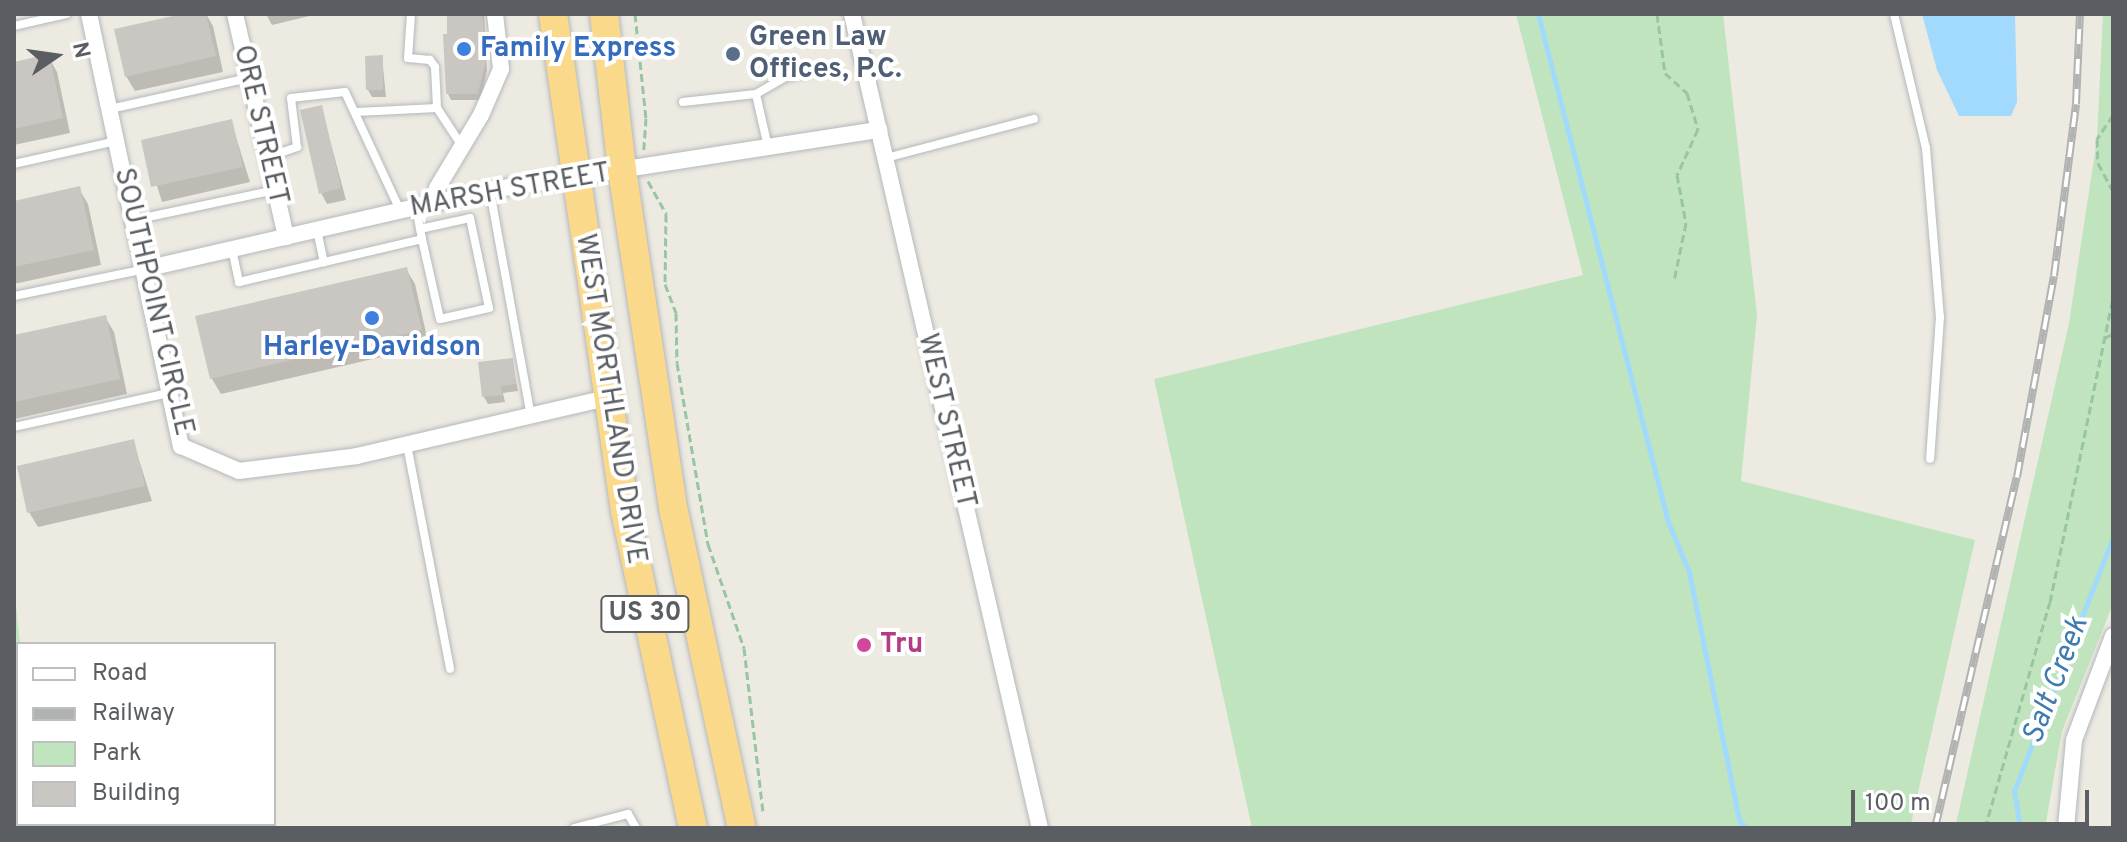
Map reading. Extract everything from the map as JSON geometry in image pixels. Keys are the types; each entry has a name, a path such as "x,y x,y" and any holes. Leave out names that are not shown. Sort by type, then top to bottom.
{"highway":[{"name":"WEST MORTHLAND DRIVE","path":"553,14 607,398 645,615 693,828"},
{"name":"WEST MORTHLAND DRIVE","path":"604,14 634,168 674,512 752,822"}],"street":[{"name":"SOUTHPOINT CIRCLE","path":"89,14 181,446 239,471 406,444 607,398"},
{"name":"ORE STREET","path":"235,14 286,237"},
{"path":"435,203 437,188 501,69 495,14"},
{"name":"WEST STREET","path":"852,14 1040,828"},
{"name":"MARSH STREET","path":"145,269 490,190 879,130"},
{"path":"2066,828 2074,740 2113,636"}],"lane":[{"path":"14,26 67,14"},
{"path":"411,14 408,58 430,60 435,67 437,108 462,146"},
{"path":"1894,14 1926,148 1940,317 1930,459"},
{"path":"683,102 756,94 786,77 824,69"},
{"path":"110,109 249,78"},
{"path":"232,249 239,282 324,262 421,234 470,218 489,308 440,319 421,234 345,92 337,89 291,98 297,147 267,157"},
{"path":"756,94 769,148"},
{"path":"356,112 437,108"},
{"path":"886,158 1034,119"},
{"path":"14,164 117,141"},
{"path":"134,220 275,190"},
{"path":"490,190 531,416"},
{"path":"317,230 324,262"},
{"path":"14,296 145,269"},
{"path":"14,427 170,393"},
{"path":"406,444 450,669"},
{"path":"574,828 628,814 636,828"}],"path":[{"path":"635,14 634,168 666,214 665,284 676,313 677,363 708,544 744,648 752,822"},
{"path":"1657,14 1665,73 1687,93 1698,129 1694,147 1681,158 1677,175 1686,223 1674,281"},
{"path":"2113,115 2097,139 2098,163 2113,191"},
{"path":"1985,828 2050,602 2113,299"},
{"path":"2104,338 2113,334"}],"green space":[{"path":"1516,14 1723,14 1757,315 1741,481 1975,540 1910,828 1252,828 1154,379 1583,275"},
{"path":"2103,14 2113,14 2113,604 2062,731 2045,828 1955,828 2069,323 2097,139"},
{"path":"14,586 20,642 16,642 16,826 39,828 14,828"}],"water":[{"path":"1922,14 2015,14 2017,102 2011,116 1959,116 1937,70"}],"building":[{"path":"182,14 206,14 216,56 125,77 114,29"},
{"path":"447,14 482,14 487,56 478,94 446,94 443,34 447,34"},
{"path":"49,54 63,118 14,129 14,62"},
{"path":"383,55 383,90 366,90 365,56"},
{"path":"322,105 341,188 319,194 300,110"},
{"path":"232,119 243,167 151,187 141,140"},
{"path":"80,186 94,250 14,267 14,201"},
{"path":"407,267 422,330 210,379 195,316"},
{"path":"106,315 120,379 14,402 14,335"},
{"path":"513,358 516,384 501,386 502,395 482,397 478,362"},
{"path":"134,439 145,486 27,513 17,466"}],"waterway":[{"path":"1538,14 1668,522 1689,572 1739,820 1746,828"},
{"name":"Salt Creek","path":"2020,828 2014,791 2113,537"}],"railway":[{"path":"1935,828 2017,477 2054,276 2076,104 2080,14"}],"place":[{"name":"Family Express","path":"464,49"},
{"name":"Green Law Offices, P.C.","path":"733,54"},
{"name":"Harley-Davidson","path":"372,318"},
{"name":"Tru","path":"864,645"}]}
